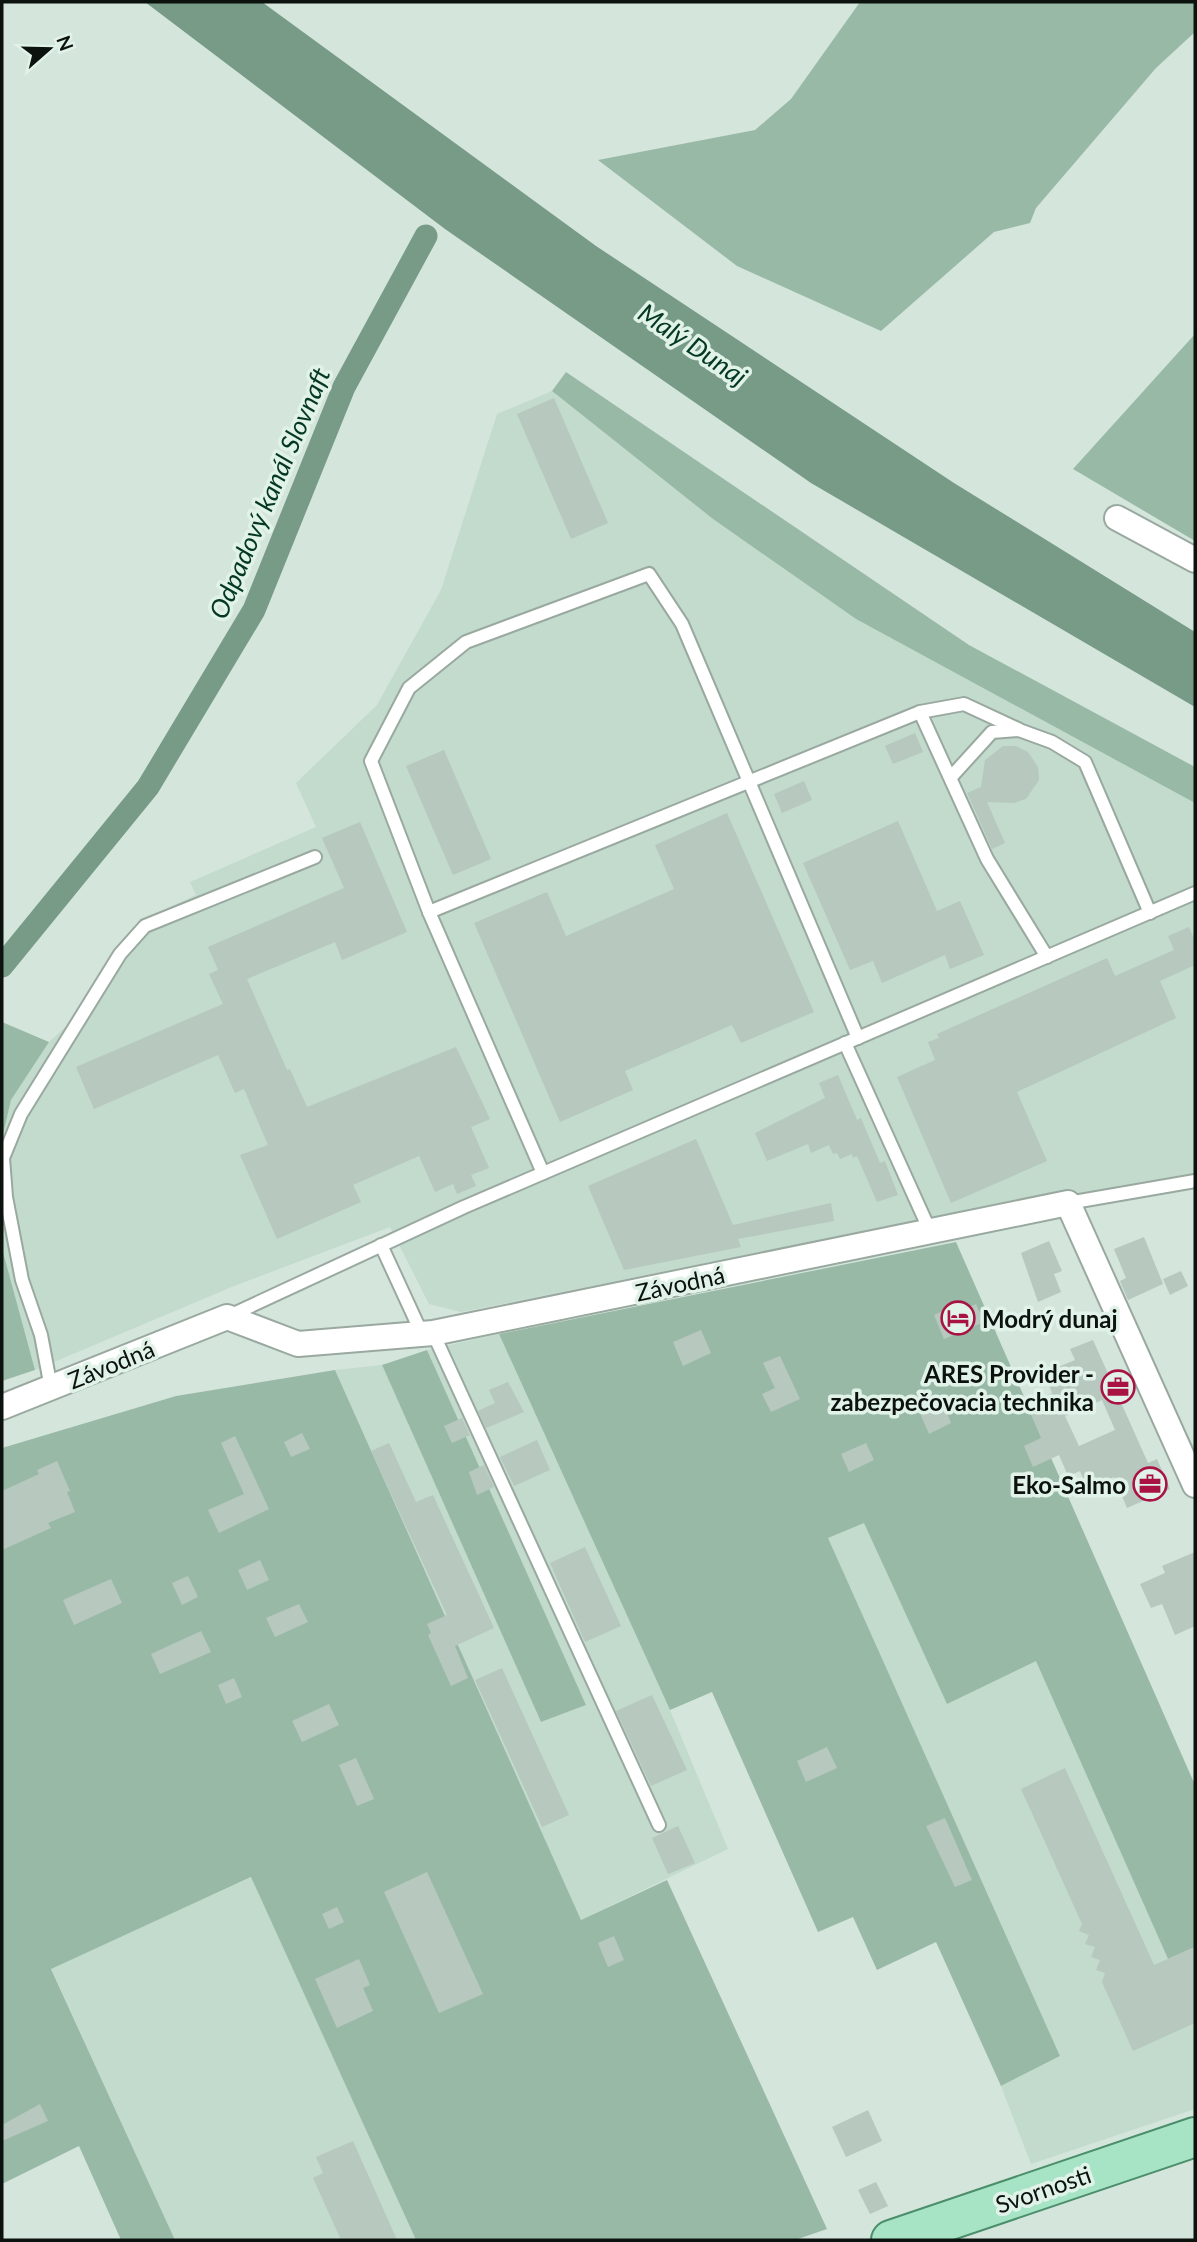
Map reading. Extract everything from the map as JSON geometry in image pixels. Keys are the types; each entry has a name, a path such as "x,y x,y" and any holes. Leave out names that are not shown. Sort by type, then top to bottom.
{"main road":[{"name":"Svornosti","path":"915,2236 1195,2137"}],"street":[{"path":"1116,518 1195,560"},
{"path":"1068,1203 1195,1485"},
{"name":"Závodná","path":"2,1407 227,1317 298,1344 428,1334 1068,1203"}],"lane":[{"path":"543,1172 429,912 371,761 409,688 466,642 649,574 682,624 747,783 858,1038"},
{"path":"429,912 920,712 964,704 1052,742 1085,762 1150,913"},
{"path":"920,712 952,776 988,859 1047,957"},
{"path":"952,776 992,732 1019,730"},
{"path":"51,1388 41,1335 22,1280 5,1189 3,1158 20,1114 120,954 145,926 315,857"},
{"path":"227,1317 543,1172 1195,894"},
{"path":"845,1043 930,1231"},
{"path":"1068,1203 1195,1181"},
{"path":"381,1245 428,1334 659,1825"}],"shaded area":[{"path":"860,2 1195,2 1195,32 1156,68 1036,208 1030,223 994,232 881,331 737,266 598,160 755,130 791,99"},
{"path":"1195,334 1195,541 1073,469"},
{"path":"566,372 969,645 1195,767 1195,803 856,619 713,519 552,391"},
{"path":"552,391 713,519 856,619 1195,803 1195,1187 1082,1208 1047,1195 461,1312 429,1304 390,1227 234,1286 35,1370 2,1247 2,1139 11,1100 49,1042 72,1021 142,920 196,895 190,882 316,827 296,783 377,705 441,590 497,414"},
{"path":"2,1022 49,1042 11,1100 2,1139"},
{"path":"956,1242 1195,1785 1195,1947 1168,1959 1036,1661 947,1704 864,1523 828,1538 1060,2056 1001,2086 936,1942 877,1970 853,1917 818,1932 712,1692 670,1710 499,1334"},
{"path":"2,1248 35,1370 2,1381"},
{"path":"499,1334 670,1710 728,1849 581,1920 335,1370 382,1365 541,1722 586,1705 427,1350"},
{"path":"427,1350 586,1705 541,1722 382,1365"},
{"path":"335,1370 581,1920 667,1880 827,2229 795,2240 416,2240 251,1877 51,1969 175,2240 121,2240 79,2146 2,2184 2,1448 176,1396"},
{"path":"865,1522 947,1703 1036,1660 1168,1959 1195,1947 1195,2109 1031,2164 1001,2086 1060,2056 827,1538"},
{"path":"252,1877 416,2240 175,2240 51,1968"}],"water":[{"name":"Malý Dunaj","path":"145,2 262,2 596,246 954,483 1195,632 1195,707 811,483 445,229"}],"building":[{"path":"554,398 608,523 571,539 517,414"},
{"path":"915,733 923,752 893,764 885,746"},
{"path":"1003,746 1016,746 1028,752 1038,767 1039,780 1026,799 1014,803 987,802 1005,843 992,849 967,793 981,787 985,760"},
{"path":"444,750 491,859 453,875 406,766"},
{"path":"804,781 812,800 782,813 774,794"},
{"path":"727,813 814,1012 741,1043 732,1025 625,1071 633,1090 560,1122 474,923 547,892 566,936 674,889 655,845"},
{"path":"898,821 937,911 960,901 984,955 950,969 945,955 882,983 873,961 850,970 803,863"},
{"path":"360,822 407,932 342,960 335,942 247,979 287,1070 290,1069 307,1107 456,1047 490,1119 471,1127 489,1168 471,1175 476,1186 457,1194 453,1184 435,1192 419,1156 353,1185 361,1202 277,1239 240,1155 268,1145 244,1089 235,1093 218,1055 94,1109 76,1067 223,1004 209,974 218,970 208,947 344,888 322,838"},
{"path":"1189,927 1195,941 1195,965 1160,981 1176,1018 1017,1092 1047,1161 951,1203 897,1077 935,1060 928,1042 939,1038 937,1034 1107,958 1115,976 1174,950 1168,936"},
{"path":"838,1075 857,1120 861,1118 880,1163 885,1161 898,1195 877,1202 857,1156 853,1158 852,1154 840,1159 837,1153 833,1154 829,1145 811,1153 808,1144 767,1161 755,1133 825,1098 819,1083"},
{"path":"696,1139 733,1225 831,1203 834,1221 738,1239 741,1247 624,1270 588,1186"},
{"path":"1144,1237 1163,1284 1128,1300 1120,1281 1126,1278 1114,1249"},
{"path":"1049,1241 1062,1271 1054,1274 1061,1292 1038,1302 1021,1253"},
{"path":"1181,1271 1188,1286 1170,1295 1163,1279"},
{"name":"Modrý dunaj","path":"976,1304 984,1322 944,1339 934,1315 955,1306 967,1308"},
{"path":"701,1330 711,1353 683,1366 673,1342"},
{"path":"1093,1340 1148,1463 1157,1459 1170,1489 1127,1508 1114,1477 1087,1488 1080,1471 1068,1476 1059,1455 1033,1467 1024,1446 1041,1438 1027,1405 1052,1393 1044,1373 1075,1360 1070,1349","holes":["1102,1400 1115,1430 1079,1446 1065,1416"]},
{"path":"780,1356 800,1399 771,1412 762,1394 775,1388 763,1363"},
{"path":"508,1382 524,1412 486,1428 478,1411 495,1403 489,1390"},
{"path":"941,1399 951,1423 929,1434 918,1409"},
{"path":"462,1418 470,1435 452,1443 444,1426"},
{"path":"302,1433 310,1449 291,1457 284,1442"},
{"path":"235,1436 269,1509 219,1533 208,1510 244,1494 221,1443"},
{"path":"537,1440 550,1470 514,1486 500,1457"},
{"path":"389,1443 416,1502 433,1495 494,1628 455,1646 468,1678 451,1686 428,1635 431,1633 427,1624 447,1615 371,1451"},
{"path":"866,1443 874,1460 849,1472 841,1454"},
{"path":"57,1461 70,1491 67,1492 75,1512 48,1523 51,1528 2,1550 2,1491 39,1474 37,1470"},
{"path":"484,1465 494,1487 477,1495 469,1472"},
{"path":"585,1547 621,1626 585,1642 550,1563"},
{"path":"1195,1552 1195,1626 1175,1635 1162,1604 1151,1608 1140,1584 1165,1573 1162,1566"},
{"path":"260,1560 269,1580 247,1590 238,1570"},
{"path":"188,1576 198,1597 182,1605 172,1583"},
{"path":"111,1579 122,1603 74,1625 63,1600"},
{"path":"299,1604 308,1622 275,1637 266,1618"},
{"path":"201,1631 211,1652 160,1674 151,1654"},
{"path":"502,1668 569,1815 542,1827 475,1680"},
{"path":"234,1678 242,1697 226,1704 218,1685"},
{"path":"652,1695 687,1770 651,1786 616,1711"},
{"path":"329,1704 339,1725 302,1742 292,1721"},
{"path":"827,1747 837,1768 806,1782 797,1761"},
{"path":"356,1758 374,1799 357,1806 339,1765"},
{"path":"1065,1768 1154,1965 1195,1947 1195,2023 1133,2051 1102,1982 1105,1973 1096,1970 1100,1960 1091,1957 1095,1947 1085,1944 1089,1935 1079,1931 1082,1924 1021,1789"},
{"path":"945,1818 972,1880 955,1887 926,1826"},
{"path":"678,1826 695,1863 668,1874 652,1838"},
{"path":"427,1872 483,1994 439,2013 384,1892"},
{"path":"337,1907 344,1922 329,1929 322,1914"},
{"path":"614,1936 624,1960 608,1967 598,1943"},
{"path":"359,1959 370,1985 363,1988 373,2011 337,2028 315,1979"},
{"path":"40,2104 48,2121 2,2141 2,2125"},
{"path":"868,2110 882,2141 846,2157 832,2127"},
{"path":"353,2141 397,2240 341,2240 313,2178 323,2173 316,2157"},
{"path":"876,2182 888,2206 870,2214 858,2190"}],"waterway":[{"name":"Odpadový kanál Slovnaft","path":"2,966 148,787 254,610 344,387 426,236"}],"place":[{"name":"Modrý dunaj","path":"958,1318"},
{"name":"ARES Provider - zabezpečovacia technika","path":"1118,1387"},
{"name":"Eko-Salmo","path":"1150,1484"}]}
